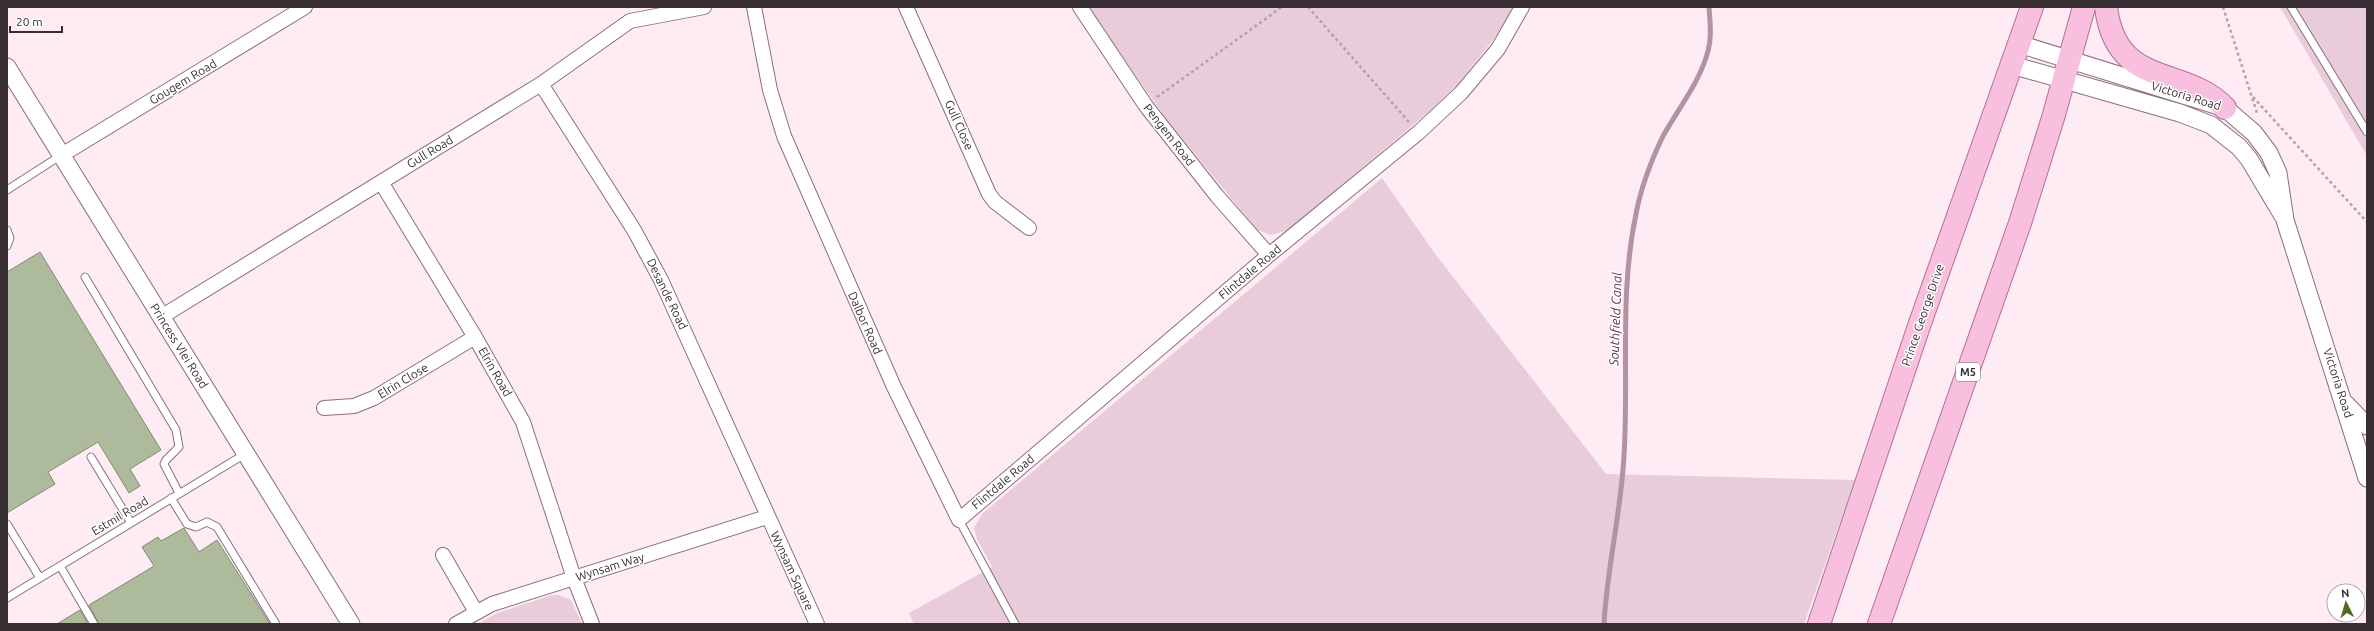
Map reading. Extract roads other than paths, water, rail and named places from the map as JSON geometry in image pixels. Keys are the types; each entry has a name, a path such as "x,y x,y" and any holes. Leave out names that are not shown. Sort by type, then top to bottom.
{"main road":[{"name":"Prince George Drive","path":"1819,624 1919,326 2032,7"},
{"name":"M5","path":"1879,624 2020,222 2084,7"},
{"path":"2106,7 2108,20 2118,42 2137,64 2155,75 2200,89 2217,99 2226,108"}],"street":[{"name":"Gougem Road","path":"60,156 305,7"},
{"name":"Gull Road","path":"161,317 541,84 619,29 638,12 704,7"},
{"name":"Dalbor Road","path":"754,7 770,90 784,136 894,387 959,520"},
{"name":"Gull Close","path":"906,7 989,194 995,202 1029,228"},
{"name":"Pengem Road","path":"1080,7 1146,106 1217,196 1269,255"},
{"name":"Flintdale Road","path":"959,520 1269,255 1418,133 1461,93 1498,49 1522,7"},
{"name":"Victoria Road","path":"2019,44 2066,70 2211,125 2239,147 2249,160 2285,220"},
{"name":"Victoria Road","path":"2012,66 2066,70 2226,108 2254,133 2271,158 2281,185 2285,220 2367,478"},
{"name":"Princess Vlei Road","path":"7,68 60,156 351,624"},
{"name":"Desande Road","path":"541,84 654,266 679,318 767,517"},
{"name":"Elrin Road","path":"381,182 475,337 523,422 574,578"},
{"name":"Elrin Close","path":"324,408 354,406 368,401 386,392 475,337"},
{"path":"2344,402 2367,426"},
{"name":"Wynsam Way","path":"456,624 492,604 767,517"},
{"name":"Wynsam Square","path":"767,517 816,624"},
{"path":"444,555 476,612"},
{"path":"574,578 592,624"}],"lane":[{"path":"2291,7 2367,132"},
{"path":"7,190 60,156"},
{"path":"7,230 10,238 7,246"},
{"path":"85,277 176,430 179,447 164,464 179,493"},
{"name":"Estmil Road","path":"7,598 245,454"},
{"path":"91,457 131,522"},
{"path":"171,498 187,524 196,527 208,522 216,527 276,624"},
{"name":"Dalbor Road","path":"959,520 1015,624"},
{"path":"7,524 40,578"},
{"path":"60,566 94,624"}],"waterway":[{"name":"Southfield Canal","path":"1604,624 1624,456 1626,304 1631,244 1638,204 1651,165 1663,136 1700,74 1708,51 1710,40 1709,7"}]}
